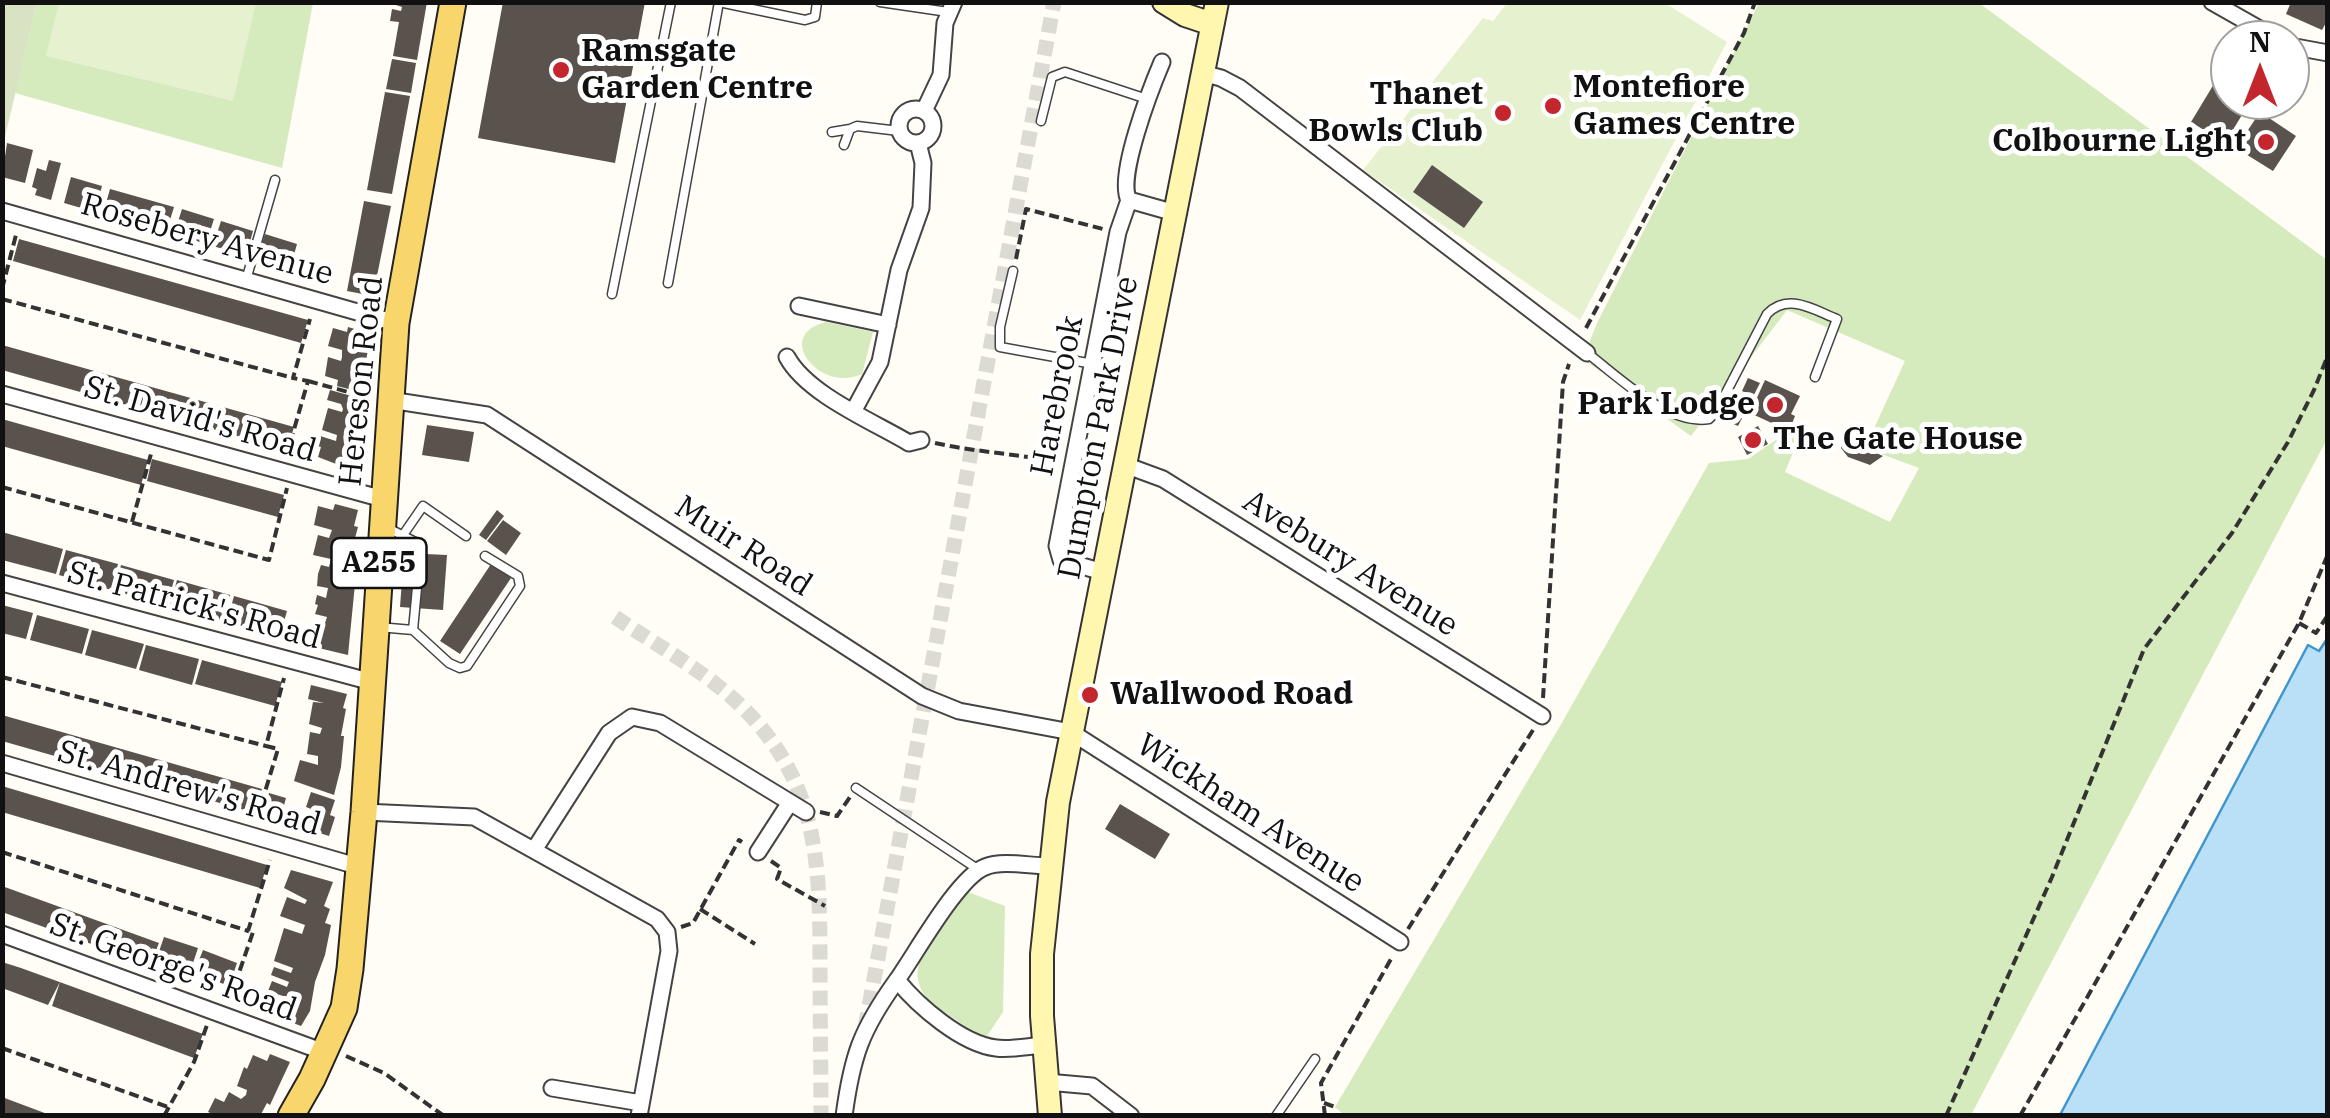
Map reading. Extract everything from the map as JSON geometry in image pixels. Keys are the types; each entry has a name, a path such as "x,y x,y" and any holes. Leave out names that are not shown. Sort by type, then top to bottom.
{"main road":[{"name":"Hereson Road","path":"291,1116 344,1008 360,867 374,627 389,519 390,400 396,323 453,2"}],"street":[{"path":"1164,2 1186,15 1214,13"},
{"path":"2212,2 2243,20"},
{"path":"924,110 941,74 951,7"},
{"name":"Dumpton Park Drive","path":"1050,1116 1042,954 1049,866 1071,732 1214,13"},
{"name":"Harebrook","path":"1103,572 1068,563 1058,554 1118,232 1129,200 1125,190 1147,99 1162,62"},
{"path":"1202,73 1240,88 1582,349"},
{"path":"913,108 924,110 932,118 933,129 928,138 918,143 906,140 899,131 902,114 913,108"},
{"path":"854,410 880,362 899,270 922,208 923,163 918,143"},
{"path":"1129,200 1175,213"},
{"name":"Rosebery Avenue","path":"2,211 396,323"},
{"path":"799,306 888,325"},
{"path":"787,357 810,387 909,443 921,440"},
{"name":"St. David's Road","path":"2,394 286,472 389,519"},
{"name":"Muir Road","path":"390,400 488,414 922,696 959,711 1071,732"},
{"name":"Avebury Avenue","path":"1125,466 1163,479 1542,716"},
{"name":"St. Patrick's Road","path":"2,583 372,682"},
{"path":"534,850 608,733 632,718 660,723 806,812"},
{"name":"Wickham Avenue","path":"1071,732 1400,942"},
{"name":"St. Andrew's Road","path":"2,763 360,867"},
{"path":"758,852 789,804"},
{"path":"364,812 474,817 657,918 667,932 669,951 640,1109 552,1088"},
{"path":"844,1116 851,1063 874,1012 958,889 979,870 1002,864 1049,866"},
{"name":"St. George's Road","path":"2,934 324,1052"},
{"path":"898,980 915,1003 972,1041 996,1048 1045,1045"},
{"path":"1047,1082 1092,1086 1132,1116"}],"lane":[{"path":"612,294 671,2"},
{"path":"668,284 718,2 805,20 815,17 818,2"},
{"path":"880,2 951,7"},
{"path":"1041,121 1052,77 1065,72 1147,99"},
{"path":"832,132 857,126 899,131"},
{"path":"844,146 850,129"},
{"path":"246,280 275,180"},
{"path":"1013,271 1000,328 1000,347 1092,364"},
{"path":"1582,349 1667,412 1685,419 1709,419 1767,314 1781,303 1790,302 1837,320 1816,377"},
{"path":"413,630 421,545 389,519 423,506 466,536"},
{"path":"374,627 413,630 449,663 460,668 468,666 521,581 485,556"},
{"path":"856,788 979,870"},
{"path":"1276,1116 1315,1059"}],"path":[{"path":"1325,1116 1321,1084 1400,942 1542,716 1563,382 1744,33 1756,2"},
{"path":"1013,271 1026,209 1118,232"},
{"path":"2,290 20,216"},
{"path":"2,299 373,399 390,400"},
{"path":"294,378 316,300"},
{"path":"1946,1116 2052,876 2144,649 2250,502 2288,442 2328,355"},
{"path":"2,487 270,560 308,381"},
{"path":"132,522 156,435"},
{"path":"921,440 977,453 1006,452 1073,465"},
{"path":"2020,1116 2299,623 2328,554"},
{"path":"2299,623 2316,633 2328,615"},
{"path":"266,746 289,660"},
{"path":"2,677 278,749 251,837"},
{"path":"806,812 838,816 856,788"},
{"path":"667,932 693,922 739,840 781,868 777,879 825,906"},
{"path":"248,931 275,844"},
{"path":"2,852 253,932 218,1016 164,1116"},
{"path":"700,910 755,944"},
{"path":"2,1048 168,1106"},
{"path":"324,1052 353,1058 384,1073 444,1116"},
{"path":"1324,1103 1335,1107"}],"green space":[{"path":"2,3 37,3 3,145"},
{"path":"37,3 313,3 282,168 15,93"},
{"path":"59,3 256,3 233,101 46,56"},
{"name":"Montefiore Games Centre","path":"1507,3 1665,3 1727,42 1580,320 1363,170 1483,18 1493,21"},
{"path":"1759,3 1979,3 2327,260 2327,439 1971,1115 1345,1116 1335,1107 1560,726 1709,463 1748,459 1789,431 1800,436 1785,472 1890,522 1919,468 1865,448 1905,361 1787,310 1691,436 1583,359 1597,323"},
{"path":"826,322 873,332 862,374 831,376 808,360 803,338 810,329"},
{"path":"968,892 1005,906 1003,1012 987,1036 946,1013 928,999 919,984 922,953"}],"water":[{"path":"2327,639 2327,1115 2060,1115 2308,645 2319,651"}],"building":[{"path":"387,2 427,2 417,60 393,56 399,22 390,21 392,9 401,11 402,7"},
{"name":"Ramsgate Garden Centre","path":"503,2 645,2 615,163 478,138"},
{"path":"2291,2 2328,2 2328,19 2322,30 2310,25 2310,20 2286,14"},
{"path":"392,59 416,63 411,93 386,89"},
{"path":"2210,91 2210,120 2239,120 2225,143 2191,122"},
{"path":"385,92 410,96 392,194 367,190"},
{"name":"Colbourne Light","path":"2255,120 2272,120 2296,136 2273,171 2236,148"},
{"path":"7,143 33,150 25,183 2,177"},
{"path":"49,160 61,163 51,200 35,195 37,189 32,187 37,168 46,171"},
{"path":"1432,165 1483,202 1464,228 1413,192"},
{"path":"71,177 102,186 95,212 64,203"},
{"path":"110,189 174,207 166,233 103,214"},
{"path":"364,201 391,206 373,296 347,291"},
{"path":"182,209 214,219 206,244 174,234"},
{"path":"221,221 253,231 246,256 213,246"},
{"path":"265,234 297,244 290,269 257,259"},
{"path":"19,239 308,320 301,343 13,261"},
{"path":"348,327 371,334 360,392 337,386 338,380 325,376 328,357 341,361 342,357 342,350 328,346 333,328 347,332"},
{"path":"2,345 294,427 287,450 2,370"},
{"path":"1748,378 1760,383 1738,426 1729,422 1746,393 1742,391"},
{"name":"Park Lodge","path":"1765,380 1800,396 1791,414 1795,416 1789,431 1750,413"},
{"path":"330,390 366,400 357,472 318,457 321,447 314,445 317,435 336,441 337,435 322,430 328,408 342,412 343,409 341,404 327,400"},
{"path":"2,419 148,460 141,485 2,446"},
{"path":"427,425 474,432 469,462 422,455"},
{"name":"The Gate House","path":"1758,426 1768,444 1747,455 1738,437"},
{"path":"1843,439 1883,456 1870,465 1848,457 1841,448"},
{"path":"152,459 284,495 278,517 147,481"},
{"path":"335,504 358,510 348,655 310,646 316,624 324,626 327,617 315,614 315,604 317,595 326,598 328,588 317,586 318,574 321,565 329,567 331,559 313,555 318,535 329,538 332,530 314,525 318,506 333,510"},
{"path":"497,510 504,516 486,540 479,535"},
{"path":"503,520 521,533 506,555 487,541"},
{"path":"2,532 63,549 56,574 2,560"},
{"path":"66,550 118,564 111,590 59,575"},
{"path":"404,553 447,555 443,610 400,607"},
{"path":"491,564 511,578 460,654 440,641"},
{"path":"121,565 174,580 167,605 114,591"},
{"path":"177,580 230,595 223,621 170,606"},
{"path":"234,596 287,611 280,636 227,622"},
{"path":"2,605 33,613 26,639 2,633"},
{"path":"37,615 89,629 82,654 30,640"},
{"path":"92,630 144,644 136,669 85,655"},
{"path":"146,645 199,659 192,685 139,670"},
{"path":"202,660 282,682 275,706 195,684"},
{"path":"311,685 347,694 341,767 334,795 294,781 300,760 318,765 318,756 307,754 310,732 320,734 322,728 309,724 313,702 324,703 308,699"},
{"path":"2,715 262,789 255,813 2,741"},
{"path":"2,786 267,865 260,888 2,812"},
{"path":"311,792 335,800 329,836 307,829 314,810 306,807"},
{"path":"269,793 286,798 280,820 261,817"},
{"path":"1120,804 1170,834 1155,859 1105,829"},
{"path":"291,870 333,882 324,906 330,909 325,923 331,925 325,955 310,1011 301,1026 262,1011 268,996 284,1002 286,997 268,991 272,981 287,987 289,982 271,975 274,967 291,973 293,968 274,961 284,928 302,934 305,925 280,916 287,897 305,904 307,900 284,888"},
{"path":"2,886 159,943 150,965 2,912"},
{"path":"164,937 198,948 190,972 156,960"},
{"path":"203,950 237,963 229,986 194,973"},
{"path":"2,962 60,982 48,1005 2,988"},
{"path":"60,982 203,1034 194,1058 52,1006"},
{"path":"270,1054 290,1062 270,1105 267,1103 260,1116 218,1116 208,1112 215,1098 224,1102 229,1092 241,1099 246,1095 247,1090 237,1086 244,1067 247,1069 253,1055 267,1061"},
{"path":"2,1097 50,1115 50,1116 2,1116"}],"tunnel":[{"path":"865,1028 1054,2"},
{"path":"615,617 695,669 739,704 785,762 799,793 809,824 818,891 821,1116"}],"place":[{"name":"Ramsgate Garden Centre","path":"561,70"},
{"name":"Montefiore Games Centre","path":"1553,106"},
{"name":"Thanet Bowls Club","path":"1503,113"},
{"name":"Colbourne Light","path":"2266,142"},
{"name":"Park Lodge","path":"1775,405"},
{"name":"The Gate House","path":"1753,440"},
{"name":"Wallwood Road","path":"1090,695"}]}
